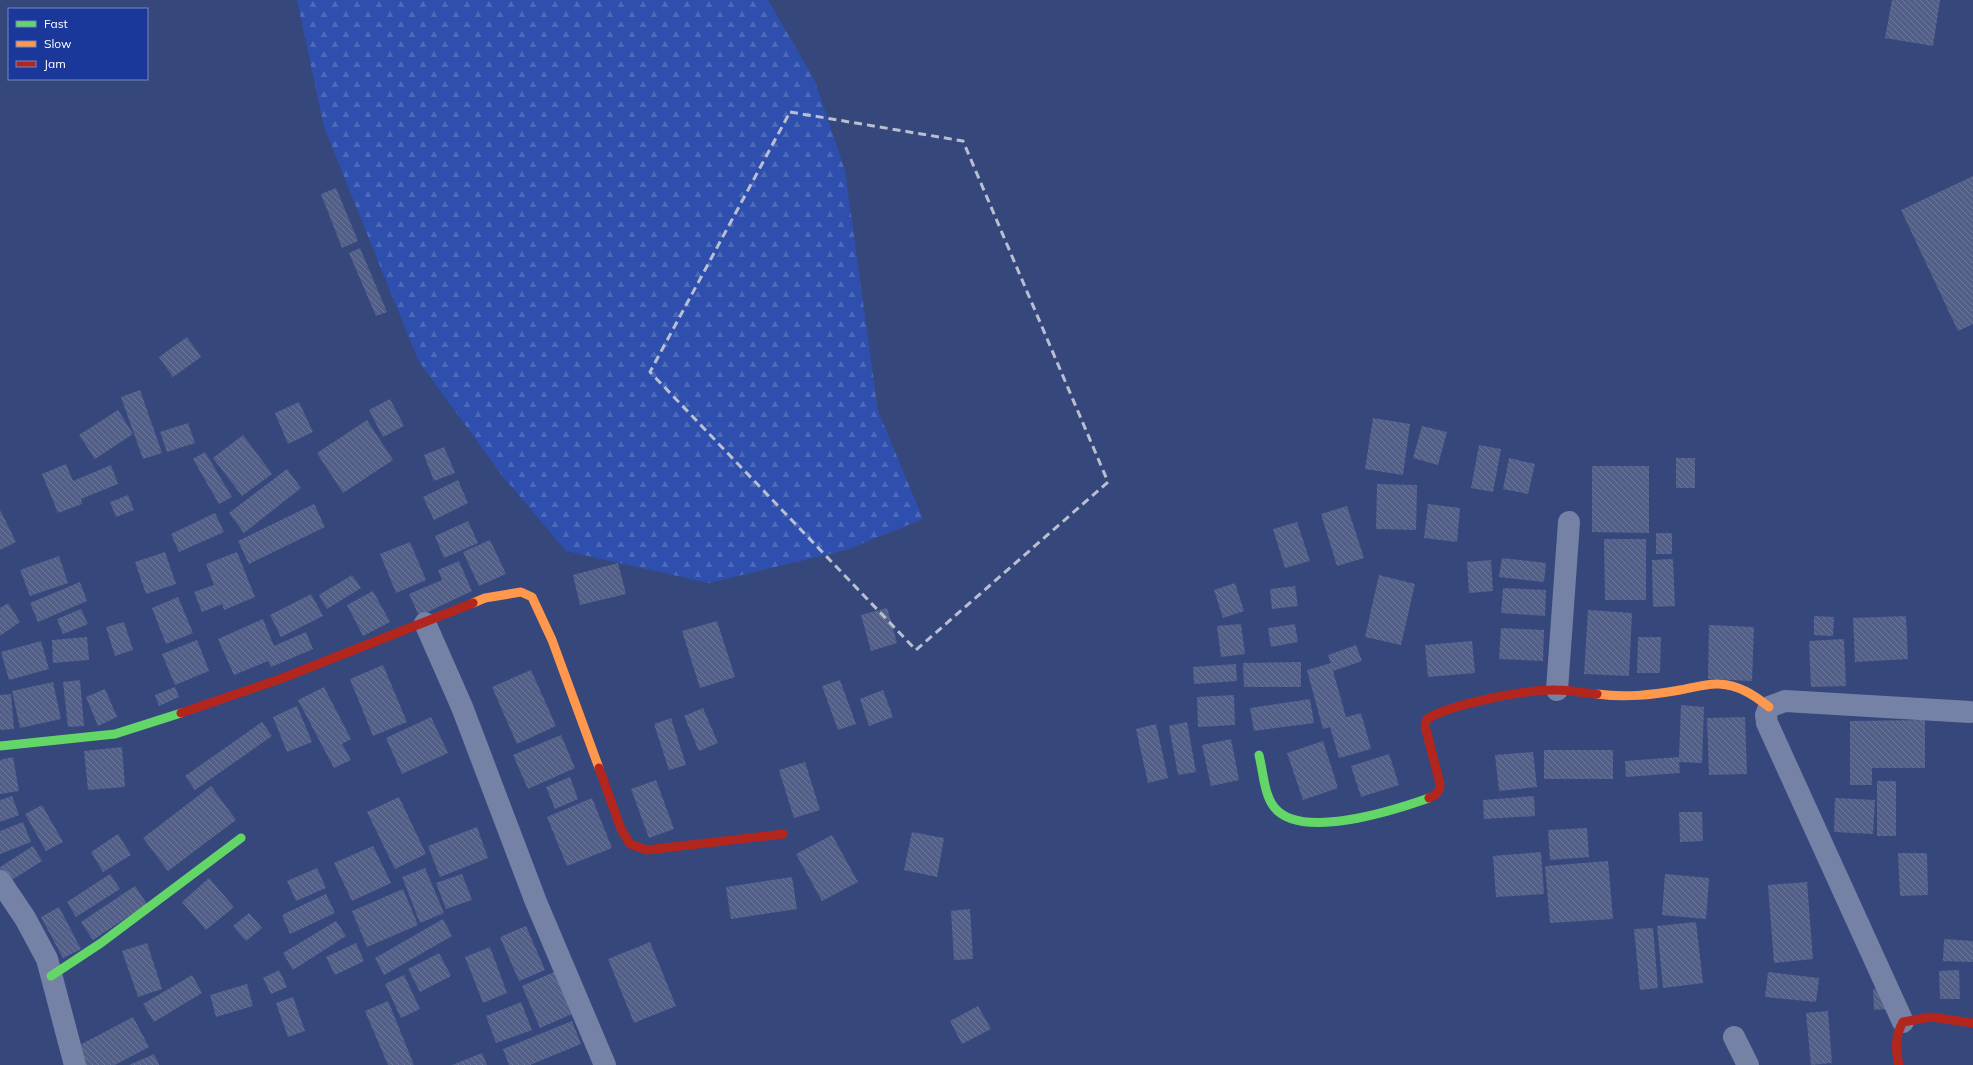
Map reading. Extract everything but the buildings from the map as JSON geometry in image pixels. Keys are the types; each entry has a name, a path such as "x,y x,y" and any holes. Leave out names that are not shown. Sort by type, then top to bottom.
{"street":[{"path":"1557,690 1569,522"},
{"path":"0,746 115,734 280,679 425,623 485,598 521,592 532,597 552,640 621,829 630,844 647,850 783,834"},
{"path":"425,623 462,707 536,902 605,1065"},
{"path":"1259,755 1269,799 1280,815 1286,818 1312,823 1323,823 1392,811 1436,795 1440,789 1440,784 1426,734 1427,719 1431,715 1505,696 1557,690 1590,695 1632,696 1719,684 1744,690 1754,695 1769,707"},
{"path":"1904,1022 1767,723 1766,715 1769,707 1785,701 1970,712"},
{"path":"51,976 101,943 241,838"},
{"path":"0,881 25,918 47,959 75,1065"},
{"path":"1899,1065 1896,1050 1897,1032 1904,1022 1922,1017 1937,1016 1973,1023"},
{"path":"1734,1037 1748,1065"}],"highlighted area":[{"path":"790,112 963,141 1108,482 916,650 650,372"}],"green space":[{"path":"297,0 768,0 815,81 845,171 878,411 923,519 846,550 709,583 566,551 501,474 418,360 324,127"}],"traffic: fast":[{"path":"0,746 115,734 181,713"},
{"path":"1259,755 1268,796 1274,807 1287,817 1304,822 1348,820 1372,815 1429,798"},
{"path":"51,976 101,943 241,838"}],"traffic: slow":[{"path":"473,603 485,598 521,592 532,597 552,640 599,768"},
{"path":"1597,694 1618,696 1649,695 1719,684 1733,686 1746,691 1769,707"}],"traffic: jam":[{"path":"181,713 280,679 473,603"},
{"path":"1429,798 1437,793 1440,784 1425,726 1427,719 1438,713 1471,703 1490,698 1528,692 1562,690 1597,694"},
{"path":"599,768 621,829 630,844 647,850 783,834"},
{"path":"1899,1065 1896,1043 1898,1032 1903,1022 1931,1017 1973,1023"}]}
